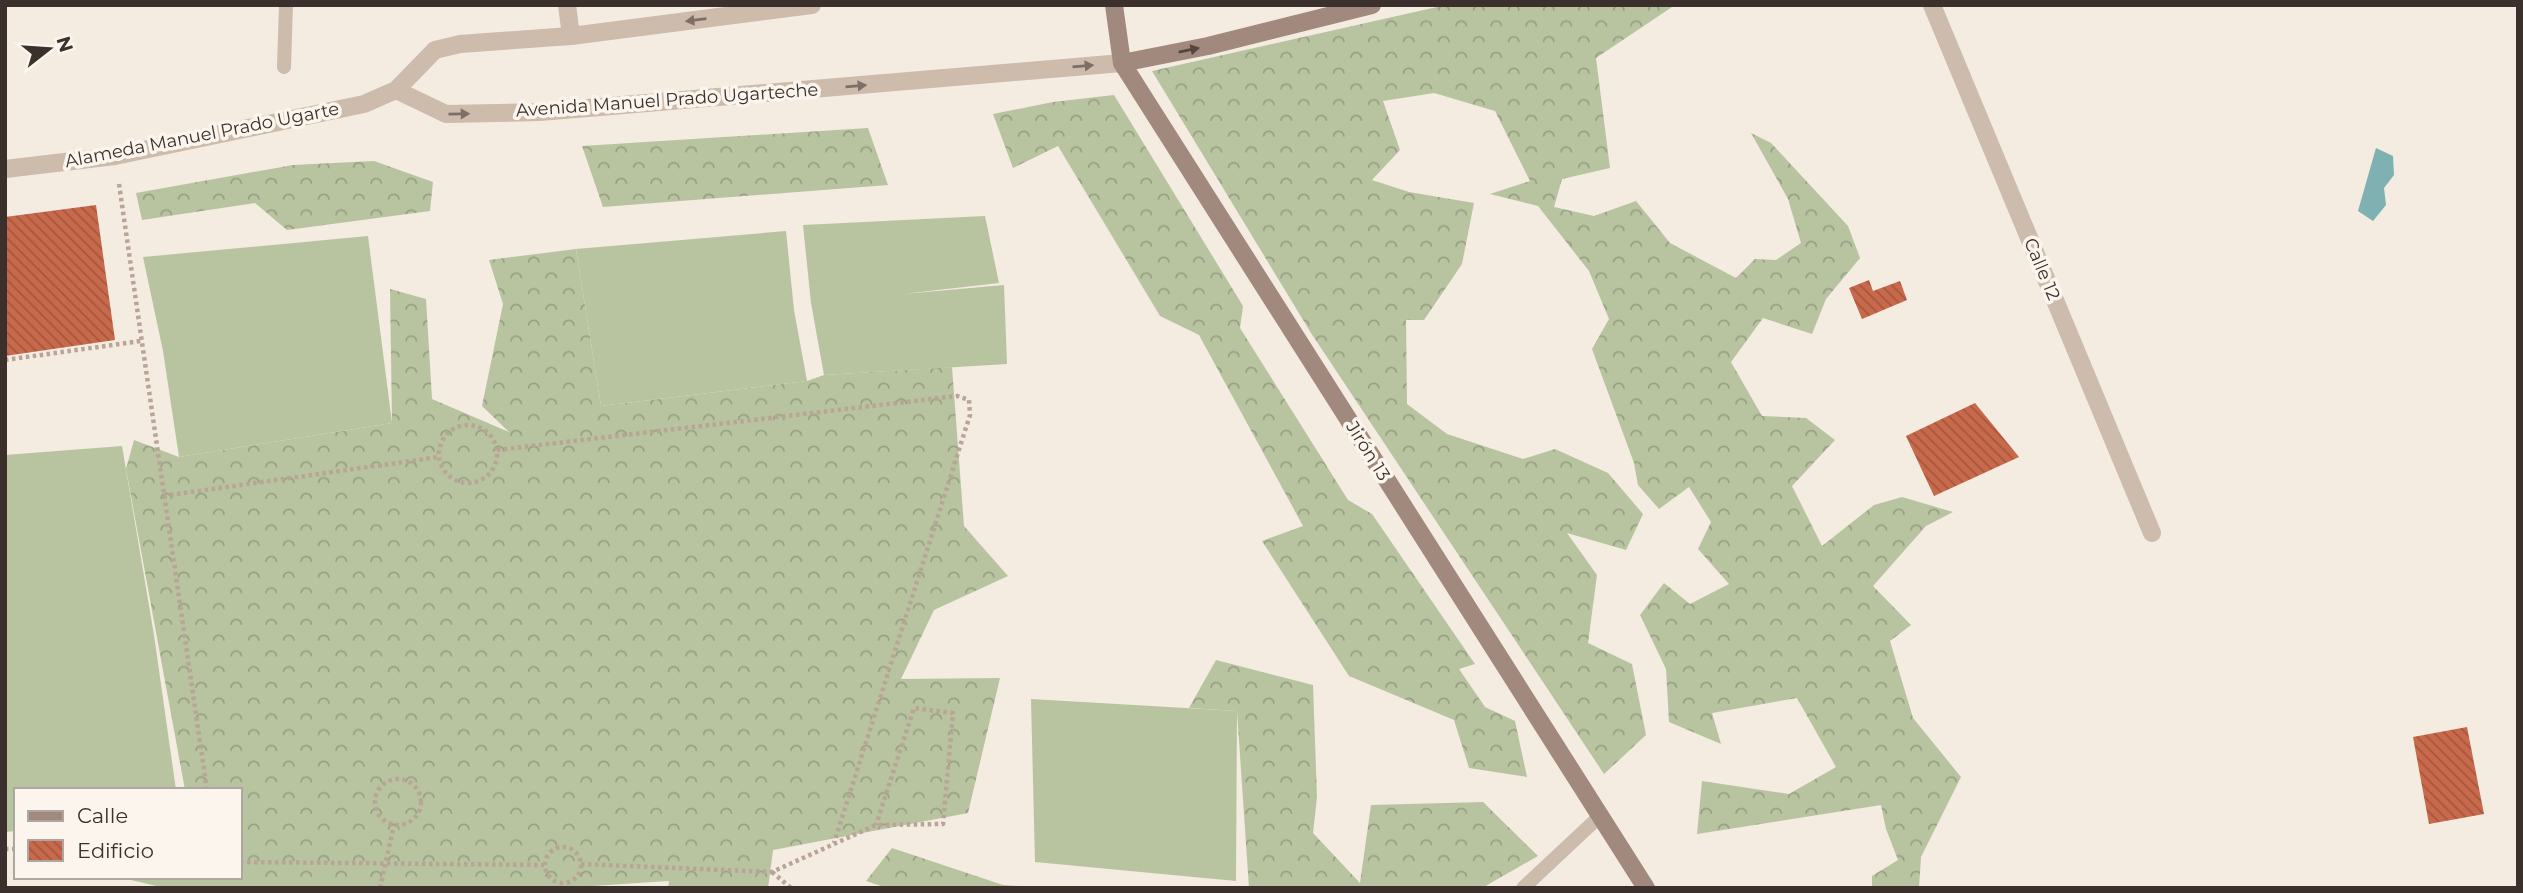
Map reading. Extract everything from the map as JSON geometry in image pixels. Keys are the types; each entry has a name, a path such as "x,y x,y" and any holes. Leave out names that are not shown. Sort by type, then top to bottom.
{"street":[{"path":"567,5 571,36"},
{"path":"396,90 435,50 460,44 571,36 812,5"},
{"name":"Jirón 13","path":"1114,5 1122,63 1646,888"},
{"name":"Avenida Manuel Prado Ugarteche","path":"396,90 446,114 540,112 1122,63 1208,46 1372,5"},
{"name":"Calle 12","path":"1932,5 2152,533"},
{"name":"Alameda Manuel Prado Ugarte","path":"5,169 115,156 364,104 396,90"}],"lane":[{"path":"284,68 286,5"},
{"path":"1523,888 1600,816"}],"path":[{"path":"115,156 207,788"},
{"path":"5,360 141,341"},
{"path":"497,450 957,396 969,400 970,415 834,843"},
{"path":"464,424 486,430 497,450 491,472 471,483 449,477 439,457 439,446 444,435 464,424"},
{"path":"163,496 439,457"},
{"path":"581,864 772,872 876,825 943,824 953,713 914,708 876,825"},
{"path":"399,779 418,789 420,811 405,825 394,825 383,821 376,811 375,800 379,789 388,781 399,779"},
{"path":"380,888 394,825"},
{"path":"562,847 578,855 581,864 573,880 564,883 555,882 548,876 544,865 553,850 562,847"},
{"path":"242,862 544,865"},
{"path":"772,872 791,888"}],"green space":[{"path":"1446,5 1672,7 1596,58 1610,168 1562,179 1554,207 1594,216 1636,201 1670,243 1736,278 1755,259 1776,260 1801,243 1788,199 1751,133 1771,143 1848,226 1860,258 1826,299 1812,334 1763,318 1731,362 1762,416 1806,418 1835,440 1792,486 1822,546 1874,505 1902,497 1953,512 1926,526 1873,586 1911,625 1890,641 1913,718 1961,777 1921,857 1919,888 1872,888 1872,876 1898,860 1886,829 1881,805 1697,834 1702,781 1789,794 1836,767 1797,698 1712,713 1721,744 1669,722 1666,669 1640,615 1664,583 1690,604 1729,584 1698,549 1711,522 1689,487 1659,509 1638,485 1634,463 1592,349 1609,319 1589,271 1538,206 1490,194 1530,181 1495,111 1434,93 1383,101 1400,150 1372,180 1409,192 1474,203 1462,264 1424,320 1406,320 1407,404 1447,434 1523,459 1555,449 1608,473 1643,514 1626,550 1567,533 1597,575 1588,643 1632,664 1646,735 1604,774 1311,333 1152,71"},
{"path":"1114,95 1243,306 1240,328 1348,500 1372,514 1475,664 1459,669 1485,707 1515,721 1527,777 1469,768 1454,720 1349,676 1262,541 1303,526 1199,335 1160,316 1058,146 1013,168 993,114 1053,102"},
{"path":"868,128 888,185 603,207 582,146"},
{"path":"374,161 433,182 430,211 287,230 255,203 142,220 136,193 293,165"},
{"path":"985,216 999,283 903,294 1004,285 1007,364 824,375 811,303 803,225"},
{"path":"786,231 794,310 807,381 601,406 576,249"},
{"path":"368,236 392,423 179,457 163,351 143,257"},
{"path":"576,249 601,406 807,381 824,375 952,367 964,526 1008,576 934,610 901,679 1000,678 968,813 773,850 768,888 668,888 669,881 561,888 165,888 131,880 242,879 242,788 185,788 126,469 134,440 179,457 392,423 390,289 426,299 432,399 509,432 482,406 503,304 489,260"},
{"path":"122,446 154,635 176,788 14,788 14,831 5,832 5,455"},
{"path":"1216,660 1313,685 1317,797 1313,833 1360,883 1371,805 1483,802 1538,856 1482,888 1249,888 1237,711 1189,708"},
{"path":"1031,699 1237,711 1236,881 1035,862"},
{"path":"892,848 1003,885 1053,888 887,888 866,881"}],"water":[{"path":"2376,148 2393,156 2394,175 2384,188 2386,205 2373,221 2358,211"}],"building":[{"path":"96,205 115,340 5,356 5,217"},
{"path":"1869,280 1873,291 1900,281 1907,300 1862,319 1849,288"},
{"path":"1975,403 2019,457 1934,496 1906,436"},
{"path":"2467,727 2484,814 2429,824 2413,737"}]}
